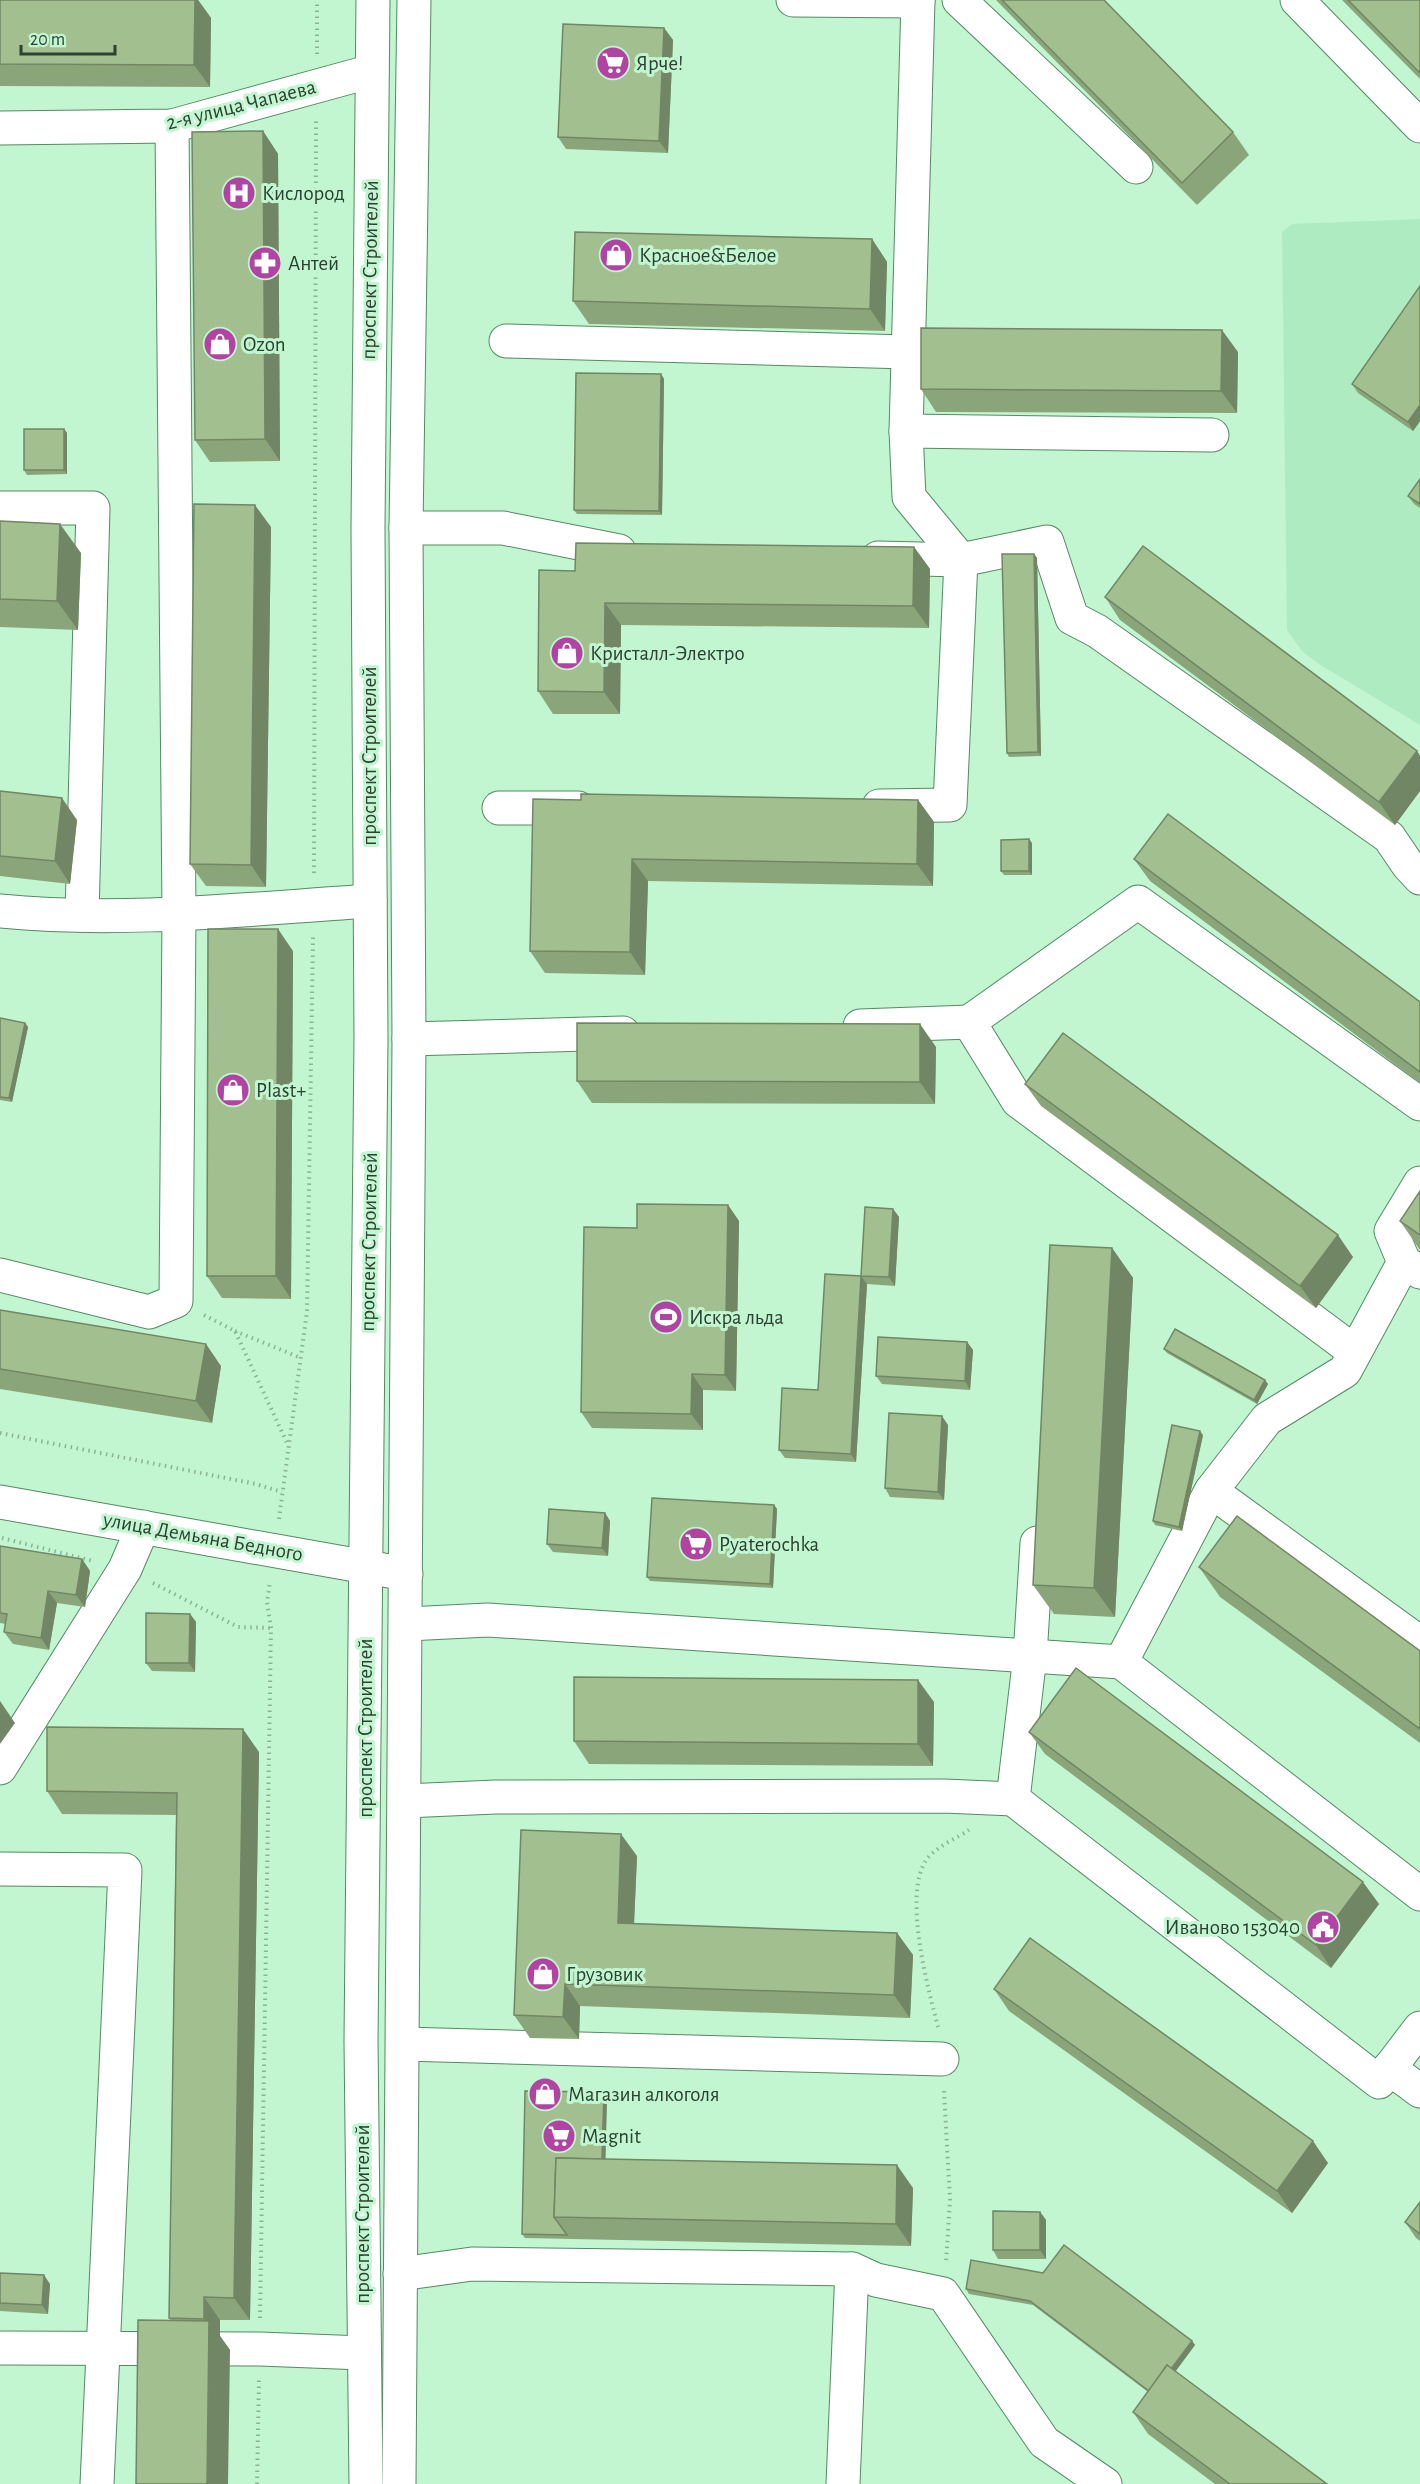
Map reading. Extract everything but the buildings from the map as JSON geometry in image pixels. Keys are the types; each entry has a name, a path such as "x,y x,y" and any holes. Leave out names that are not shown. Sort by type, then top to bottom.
{"main road":[{"name":"проспект Строителей","path":"366,2484 361,2042 371,1039 368,517 373,0"},
{"name":"проспект Строителей","path":"399,2484 407,1624 409,1039 405,528 414,0"},
{"path":"793,0 918,1 906,431 909,497 962,560 950,805 843,806"},
{"path":"959,0 1136,167"},
{"path":"1297,0 1420,126"},
{"name":"2-я улица Чапаева","path":"0,128 172,126 372,71 414,72"},
{"path":"0,1275 149,1312 176,1300 179,913 172,126"},
{"path":"506,341 908,352"},
{"path":"906,431 1212,435"},
{"path":"0,507 93,508 82,915"},
{"path":"405,528 503,528 607,550 654,552"},
{"path":"843,557 962,560 1047,542 1072,618 1097,631 1404,839 1408,865 1420,878"},
{"path":"499,808 606,808"},
{"path":"0,911 50,915 179,913 370,901"},
{"path":"827,1027 969,1022 1138,902 1420,1104"},
{"path":"969,1022 1018,1101 1355,1352"},
{"path":"409,1039 649,1032"},
{"path":"1121,1662 1211,1491 1267,1419 1345,1371 1355,1352 1412,1267 1391,1232 1420,1183"},
{"path":"1211,1491 1420,1643"},
{"name":"улица Демьяна Бедного","path":"0,1502 406,1574"},
{"path":"1013,1799 1030,1656 1038,1516"},
{"path":"0,1768 125,1569 143,1527"},
{"path":"407,1624 488,1620 1121,1662 1420,1894"},
{"path":"405,1802 531,1796 944,1796 1013,1799 1379,2082 1420,2028"},
{"path":"0,1869 125,1870 97,2484"},
{"path":"404,2044 942,2059"},
{"path":"1389,2068 1420,2091"},
{"path":"363,2271 400,2274 472,2264 852,2269 876,2280 943,2294 1044,2442 1105,2484"},
{"path":"843,2484 852,2269"},
{"path":"0,2348 260,2349 399,2355"}],"path":[{"path":"257,2484 271,1628 267,1602 307,1311 314,905 317,0"},
{"path":"176,1300 235,1330 301,1358"},
{"path":"235,1330 288,1446"},
{"path":"0,1433 256,1484 282,1492"}],"shaded area":[{"path":"1420,219 1420,725 1319,664 1302,651 1287,630 1282,232 1292,224"}],"place":[{"name":"Ярче!","path":"613,63"},
{"name":"Кислород","path":"239,193"},
{"name":"Красное&Белое","path":"616,255"},
{"name":"Антей","path":"265,263"},
{"name":"Ozon","path":"220,344"},
{"name":"Кристалл-Электро","path":"567,653"},
{"name":"Plast+","path":"233,1090"},
{"name":"Искра льда","path":"666,1317"},
{"name":"Pyaterochka","path":"696,1544"},
{"name":"Иваново 153040","path":"1323,1927"},
{"name":"Грузовик","path":"543,1974"},
{"name":"Магазин алкоголя","path":"545,2094"},
{"name":"Magnit","path":"559,2136"}]}
